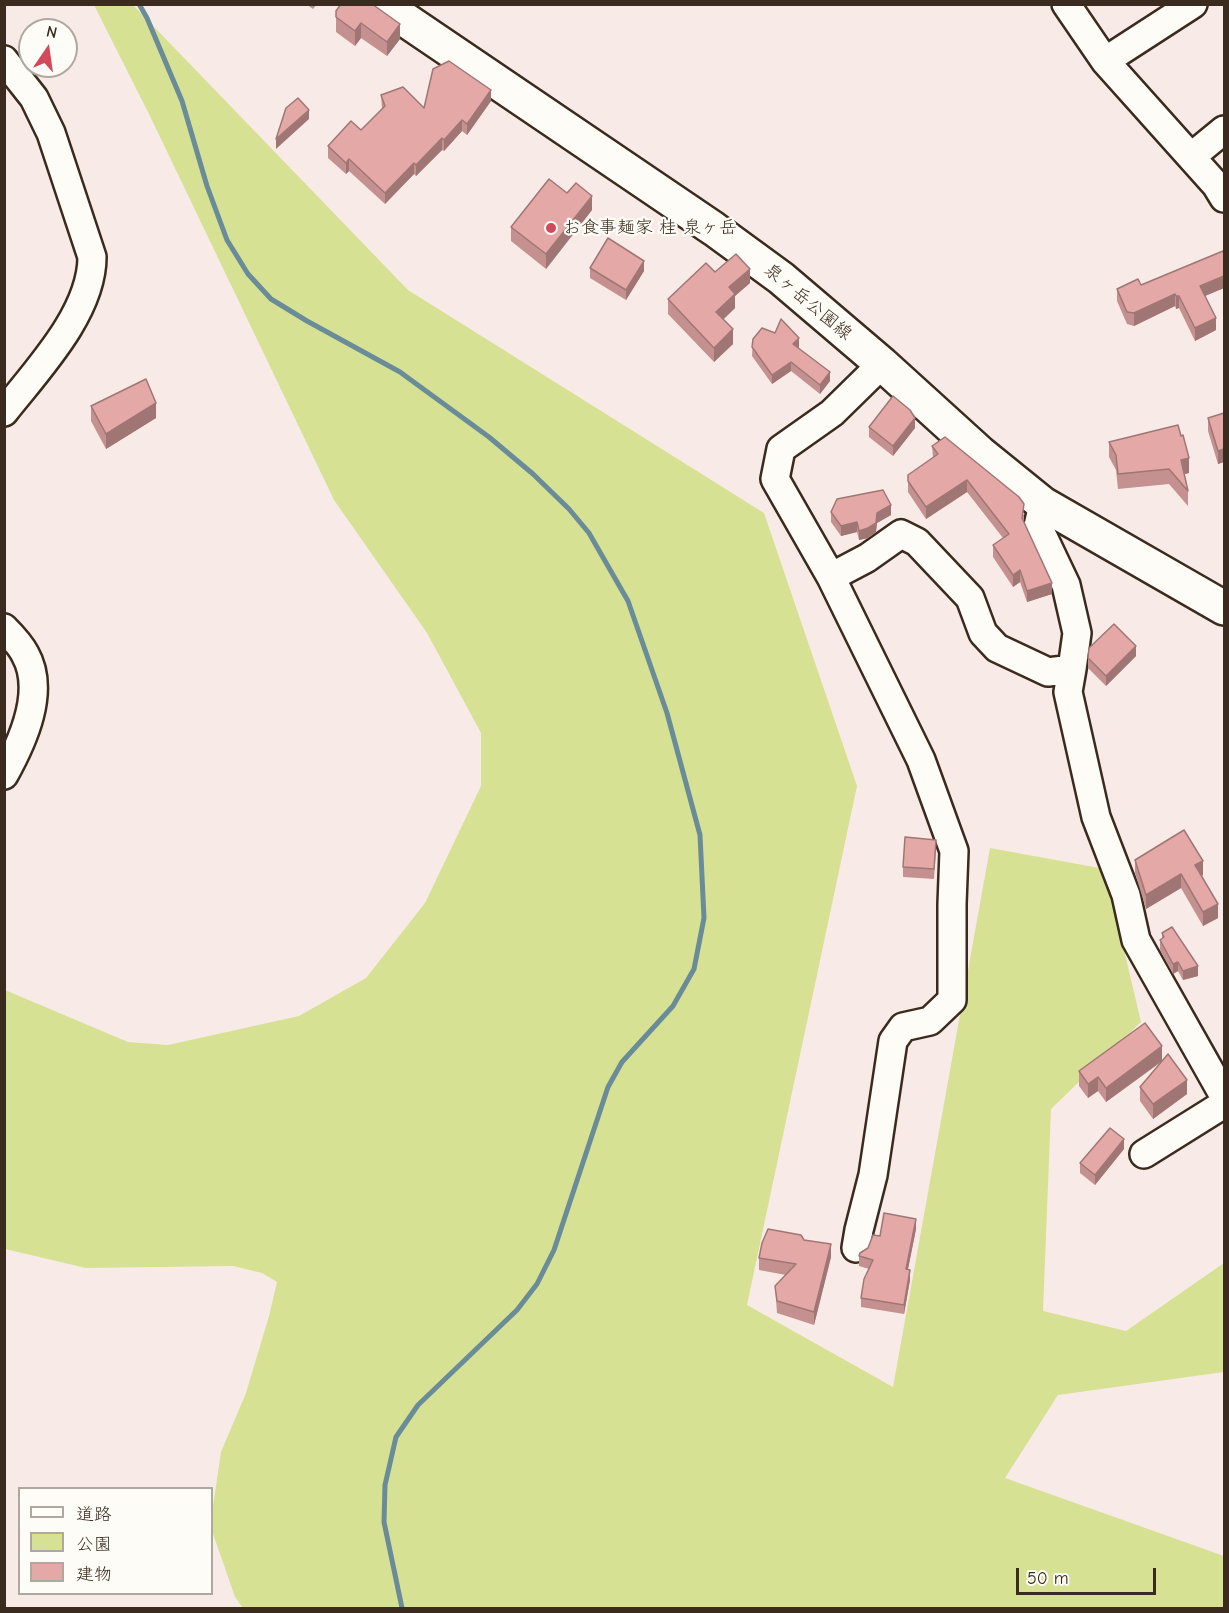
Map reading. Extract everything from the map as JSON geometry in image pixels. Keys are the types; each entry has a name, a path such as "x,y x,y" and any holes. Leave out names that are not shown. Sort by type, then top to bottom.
{"main road":[{"name":"泉ヶ岳公園線","path":"382,4 781,278 882,364 980,453 1043,504 1224,608"}],"street":[{"path":"1066,4 1105,61 1216,185 1224,198"},
{"path":"1105,61 1193,4"},
{"path":"4,60 34,98 51,133 92,257 87,286 72,323 4,412"},
{"path":"1191,157 1224,130"},
{"path":"856,1248 873,1175 893,1041 903,1027 930,1021 952,1000 954,851 921,759 831,577 775,479 781,449 832,413 882,364"},
{"path":"1043,504 1038,526 1066,585 1077,633 1068,692 1096,817 1126,895 1136,940 1224,1096"},
{"path":"831,577 867,558 901,534 917,542 970,598 983,633 997,648 1048,672 1072,669"},
{"path":"4,628 25,653 33,679 32,701 25,728 4,775"},
{"path":"1144,1154 1224,1104"}],"green space":[{"path":"94,5 133,5 408,290 764,513 857,786 747,1305 893,1387 990,848 1105,869 1141,1022 1051,1109 1043,1311 1126,1331 1224,1263 1224,1372 1058,1395 1005,1478 1224,1556 1224,1608 243,1608 235,1597 213,1534 213,1506 221,1452 246,1393 277,1282 262,1273 233,1266 86,1268 5,1249 5,990 128,1042 168,1045 299,1016 366,978 425,903 481,786 481,733 427,633 334,500 150,116"}],"building":[{"path":"341,4 372,4 400,24 387,42 361,23 355,31 336,17 336,11"},
{"path":"449,61 491,90 467,124 462,120 444,140 442,138 416,165 414,163 385,193 349,159 346,163 328,146 351,121 361,130 385,106 381,95 403,87 424,108 433,69"},
{"path":"298,98 309,110 276,139 286,108"},
{"path":"549,179 567,193 576,183 592,196 546,254 511,227"},
{"path":"608,238 644,261 626,290 590,268"},
{"path":"1223,251 1224,276 1200,286 1216,318 1195,328 1179,296 1175,294 1134,313 1127,312 1117,289 1138,279 1141,285"},
{"path":"736,254 750,269 729,287 735,294 716,312 733,329 714,348 668,299 706,263 715,272"},
{"path":"781,319 799,338 793,344 830,372 820,385 791,362 772,375 752,347 753,339 762,328 775,333"},
{"path":"146,379 156,403 106,434 91,406"},
{"path":"893,396 910,410 915,418 893,446 869,427"},
{"path":"1224,413 1224,449 1218,451 1208,418"},
{"path":"1178,425 1189,458 1181,460 1188,491 1169,469 1118,474 1116,455 1109,442"},
{"path":"945,437 1019,497 1024,504 1022,518 1052,583 1027,591 1020,570 1013,575 993,545 1009,534 967,480 926,507 908,481 908,475 938,454 932,446"},
{"path":"883,490 891,505 877,513 876,523 868,528 859,531 857,522 841,526 831,512 837,499"},
{"path":"1114,624 1136,646 1106,676 1088,658 1089,648"},
{"path":"1184,830 1203,861 1195,865 1218,904 1203,912 1181,874 1146,895 1135,860"},
{"path":"905,837 936,840 934,869 903,867"},
{"path":"1172,927 1198,966 1183,971 1178,962 1173,964 1160,940 1164,937 1162,933"},
{"path":"1145,1023 1162,1046 1106,1088 1098,1077 1088,1084 1079,1071"},
{"path":"1168,1054 1187,1080 1153,1104 1140,1087"},
{"path":"1110,1128 1124,1139 1095,1175 1080,1163"},
{"path":"884,1213 916,1219 906,1269 910,1270 904,1305 861,1298 864,1279 873,1260 859,1256 868,1248 873,1235 880,1236"},
{"path":"768,1229 801,1235 804,1240 831,1244 814,1312 777,1301 775,1286 796,1264 759,1258"}],"waterway":[{"path":"139,4 182,101 207,186 227,240 248,274 271,299 400,372 489,437 533,474 569,509 589,533 628,601 667,713 700,835 704,918 694,969 673,1006 622,1062 608,1087 554,1250 537,1284 517,1310 418,1405 396,1437 385,1485 384,1522 402,1608"}],"place":[{"name":"お食事麺家 桂 泉ヶ岳","path":"551,228"}]}
